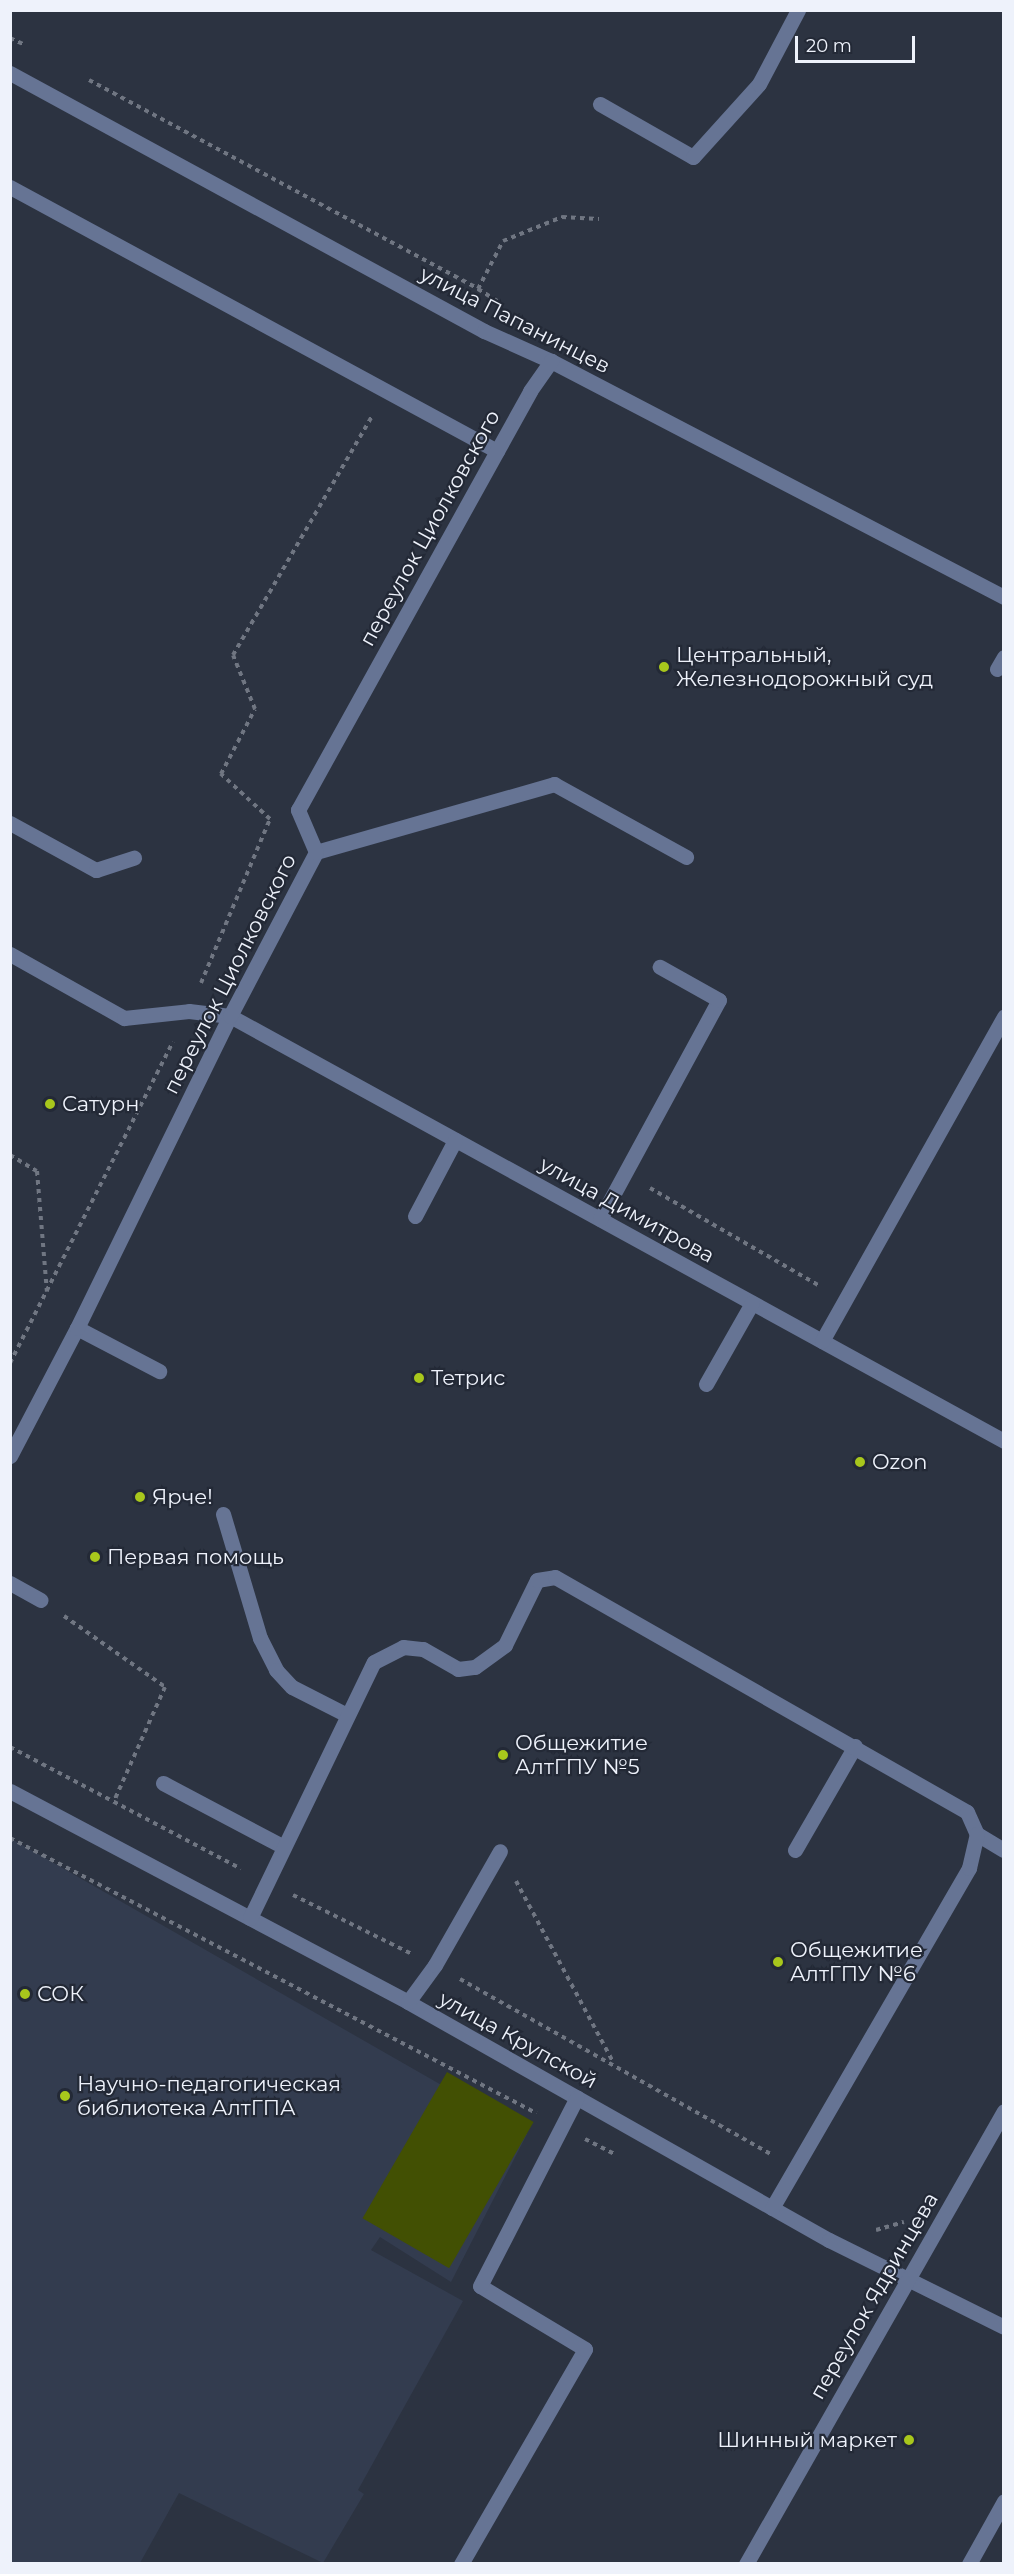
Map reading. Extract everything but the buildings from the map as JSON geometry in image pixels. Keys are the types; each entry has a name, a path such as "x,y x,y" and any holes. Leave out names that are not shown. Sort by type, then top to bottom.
{"street":[{"path":"600,104 693,157 759,84 798,10"},
{"name":"улица Папанинцев","path":"10,73 484,331 551,361 1004,597"},
{"path":"10,187 497,451"},
{"name":"переулок Циолковского","path":"10,1456 77,1328 230,1017 316,852 298,810 497,451 551,361"},
{"path":"316,852 554,784 686,857"},
{"path":"10,822 96,870 134,858"},
{"path":"10,954 124,1018 189,1011 230,1017"},
{"path":"600,1219 719,1000 660,967"},
{"name":"улица Димитрова","path":"230,1017 1004,1441"},
{"path":"822,1341 1004,1017"},
{"path":"415,1216 455,1140"},
{"path":"706,1384 752,1303"},
{"path":"77,1328 159,1371"},
{"path":"223,1514 260,1638 276,1670 292,1687 347,1715"},
{"path":"250,1918 264,1881 374,1662 403,1647 423,1649 458,1669 475,1667 505,1645 537,1580 555,1577 855,1746 967,1812 977,1834 1004,1850"},
{"path":"10,1583 41,1600"},
{"path":"795,1850 855,1746"},
{"path":"164,1783 282,1846"},
{"name":"улица Крупской","path":"10,1791 408,2002 772,2208 1004,2327"},
{"path":"772,2208 969,1868 977,1834"},
{"path":"408,2002 435,1965 500,1851"},
{"path":"461,2564 585,2349 480,2286 578,2097"},
{"name":"переулок Ядринцева","path":"746,2564 1004,2111"},
{"path":"969,2564 1004,2501"}],"path":[{"path":"10,38 31,49"},
{"path":"83,77 478,289 500,303"},
{"path":"478,289 503,241 562,218 599,219"},
{"path":"10,1363 189,1011 270,819 221,774 255,709 233,655 387,390"},
{"path":"10,1155 37,1171 47,1294"},
{"path":"624,1173 820,1286 826,1279"},
{"path":"41,1600 165,1687 114,1801"},
{"path":"10,1747 264,1881 435,1965 613,2062 796,2169"},
{"path":"10,1838 625,2161"},
{"path":"500,1851 613,2062"},
{"path":"870,2231 904,2222"}],"shaded area":[{"path":"10,1838 527,2134 451,2282 380,2237 371,2250 463,2301 358,2490 364,2494 323,2563 179,2493 140,2563 11,2563"}],"green space":[{"path":"447,2072 534,2122 449,2268 362,2218"}],"place":[{"name":"Центральный, Железнодорожный суд","path":"664,667"},
{"name":"Сатурн","path":"50,1104"},
{"name":"Тетрис","path":"419,1378"},
{"name":"Ozon","path":"860,1462"},
{"name":"Ярче!","path":"140,1497"},
{"name":"Первая помощь","path":"95,1557"},
{"name":"Общежитие АлтГПУ №5","path":"503,1755"},
{"name":"Общежитие АлтГПУ №6","path":"778,1962"},
{"name":"СОК","path":"25,1994"},
{"name":"Научно-педагогическая библиотека АлтГПА","path":"65,2096"},
{"name":"Шинный маркет","path":"909,2440"}]}
